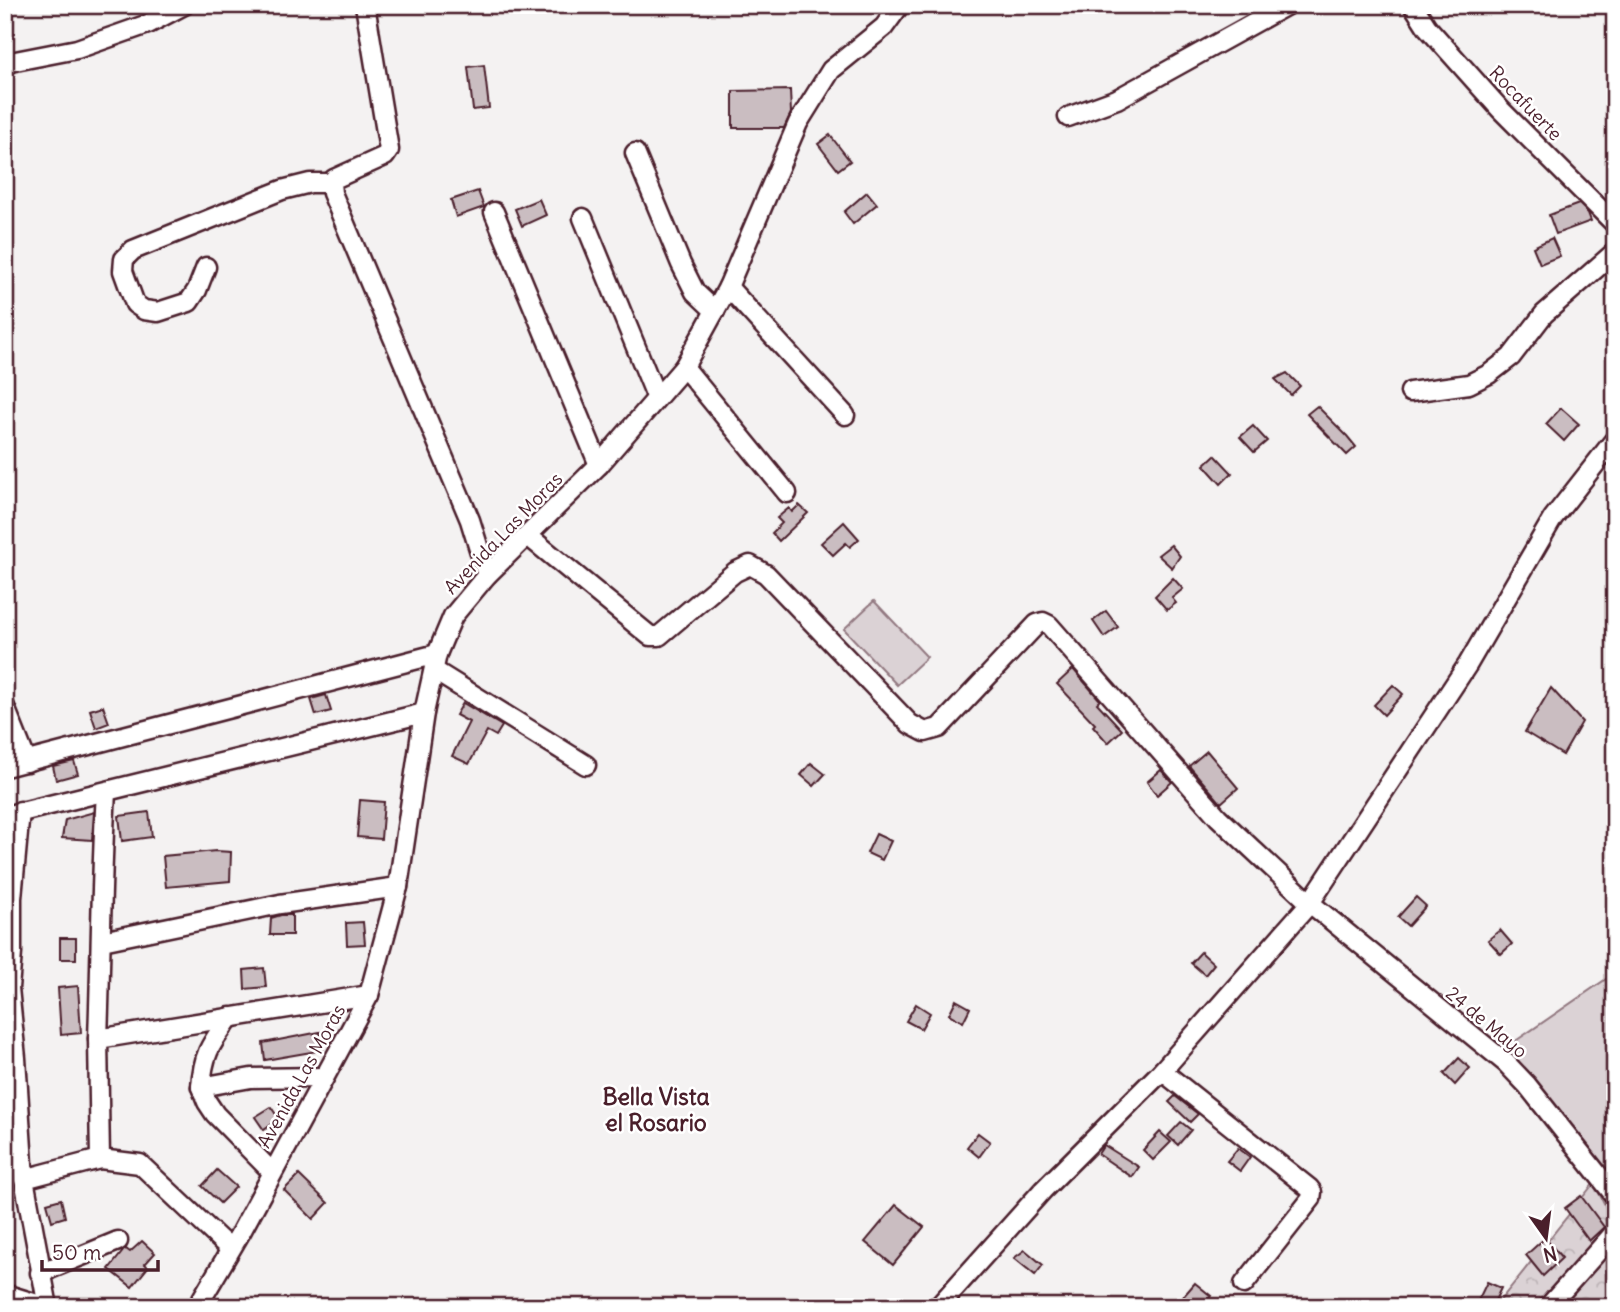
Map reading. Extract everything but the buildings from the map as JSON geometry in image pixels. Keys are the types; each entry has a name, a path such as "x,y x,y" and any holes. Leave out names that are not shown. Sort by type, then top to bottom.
{"street":[{"path":"5,62 77,49 148,24 184,5"},
{"path":"365,5 389,150 385,156 334,178 331,183 332,193 470,520 487,575"},
{"name":"Avenida Las Moras","path":"197,1307 369,995 398,887 424,713 436,662 453,617 487,575 598,465 684,367 728,287 798,123 831,70 884,27 900,5"},
{"path":"1068,117 1117,99 1287,5"},
{"name":"Rocafuerte","path":"1413,5 1427,27 1501,110 1615,224"},
{"path":"635,153 695,292 715,311"},
{"path":"206,267 197,290 188,302 158,313 144,310 135,304 123,271 124,259 133,250 282,190 310,183 331,183"},
{"path":"494,212 598,465"},
{"path":"583,218 656,396"},
{"path":"1409,391 1469,384 1489,374 1511,356 1544,314 1615,252"},
{"path":"728,287 845,415"},
{"path":"684,367 787,493"},
{"path":"938,1307 1042,1190 1162,1071 1310,903 1468,664 1553,518 1615,439"},
{"name":"24 de Mayo","path":"528,536 650,636 659,636 735,572 750,565 766,574 910,724 925,732 939,727 1037,624 1043,622 1049,625 1218,817 1310,903 1506,1063 1615,1196"},
{"path":"5,767 436,662 586,765"},
{"path":"5,708 27,762"},
{"path":"48,1307 24,1179 13,1162 7,988 12,953 13,814 424,713"},
{"path":"100,1159 97,1039 106,792"},
{"path":"102,942 299,901 398,887"},
{"path":"97,1039 369,995"},
{"path":"230,1017 207,1050 202,1065 201,1087 215,1114 272,1172"},
{"path":"1162,1071 1312,1192 1311,1199 1244,1284"},
{"path":"201,1087 251,1078 324,1077"},
{"path":"24,1179 100,1159 140,1164 230,1249"},
{"path":"1548,1307 1615,1232"},
{"path":"40,1273 118,1241"},
{"path":"5,1294 48,1307"}],"green space":[{"path":"874,601 927,657 897,685 844,629"},
{"path":"1615,973 1615,1192 1498,1053"},
{"path":"1594,1183 1615,1225 1615,1307 1495,1307"}],"district":[{"name":"Bella Vista el Rosario","path":"656,1109"}]}
